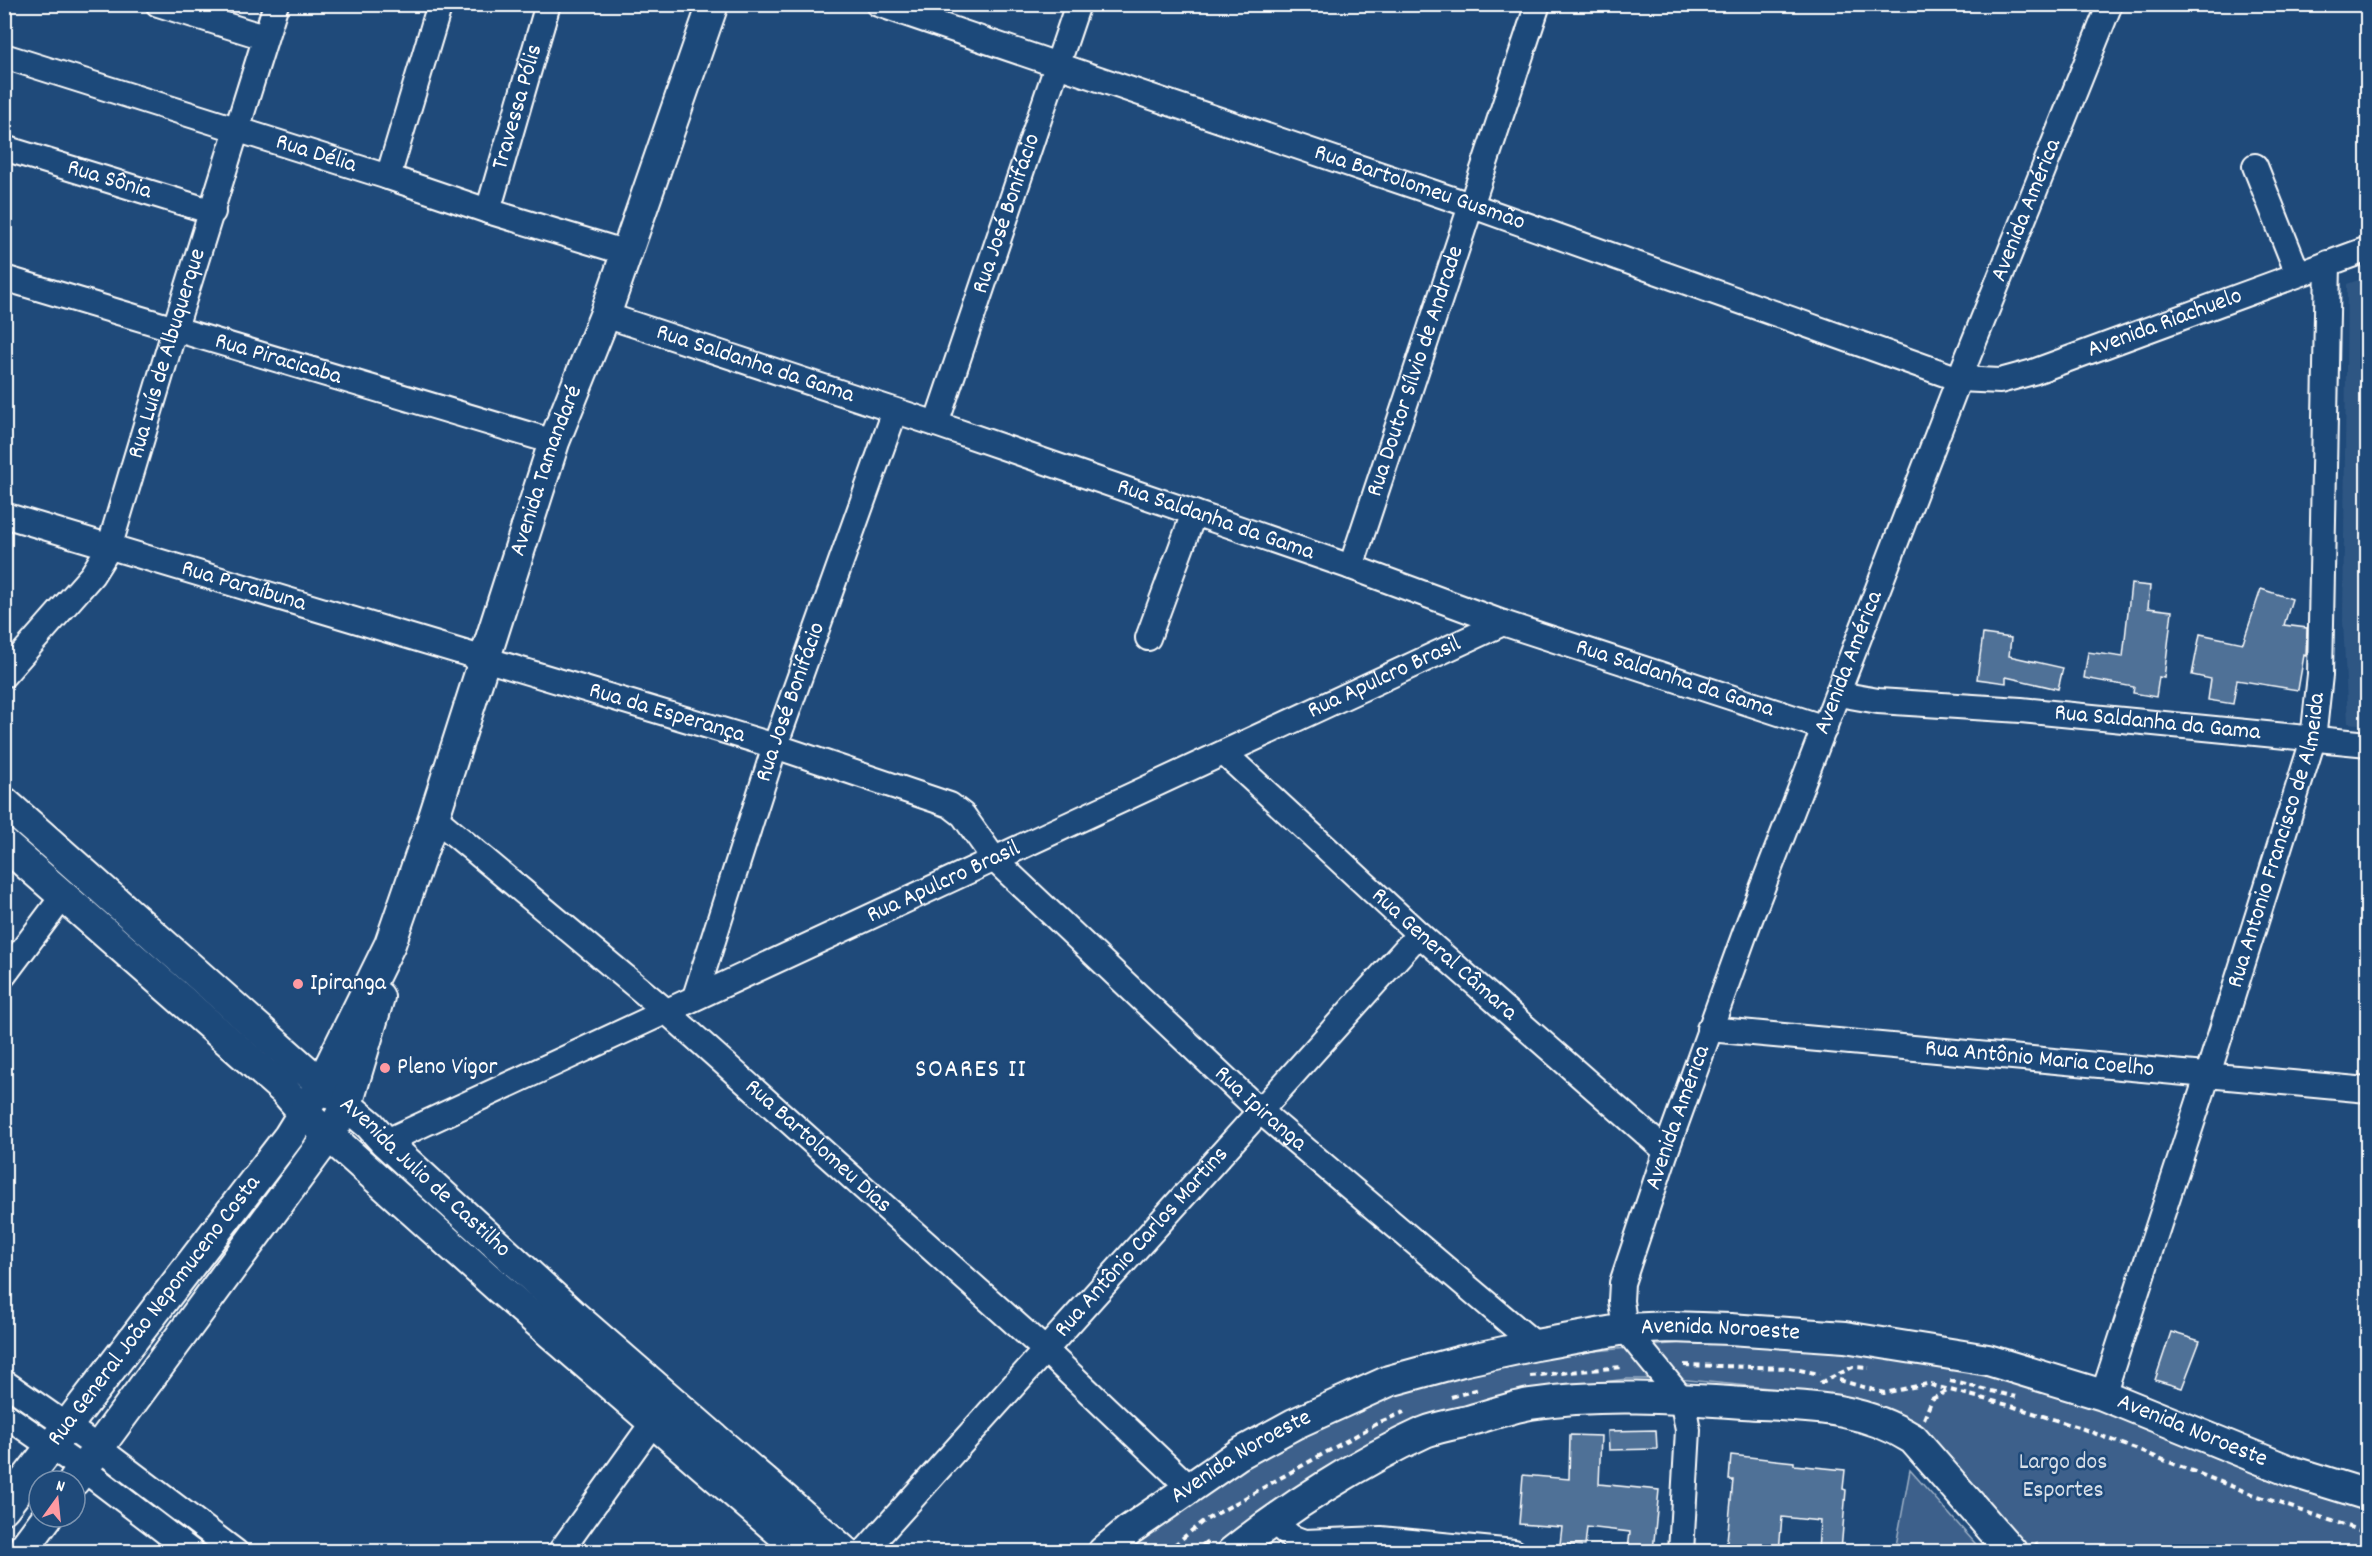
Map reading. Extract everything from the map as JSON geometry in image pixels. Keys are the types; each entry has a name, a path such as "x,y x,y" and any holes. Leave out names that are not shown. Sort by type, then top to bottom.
{"main road":[{"name":"Avenida Tamandaré","path":"304,1113 321,1084 390,944 434,817 554,442 627,253 713,4"},
{"name":"Avenida Julio de Castilho","path":"4,802 370,1125 385,1142 572,1314 845,1551"},
{"name":"Avenida Julio de Castilho","path":"4,844 284,1090 304,1113 491,1281 802,1551"},
{"name":"Avenida Tamandaré","path":"329,1135 347,1105 376,1011 390,944"},
{"name":"Rua General João Nepomuceno Costa","path":"4,1508 304,1113"},
{"name":"Rua General João Nepomuceno Costa","path":"86,1466 329,1135"},
{"path":"199,1311 187,1309 181,1305 178,1300 180,1294 270,1180 276,1152"},
{"name":"Avenida Noroeste","path":"1103,1551 1129,1530 1239,1454 1294,1424 1389,1381 1462,1361 1625,1329 1671,1327 1730,1329 1867,1340 1988,1360 2103,1395 2290,1471 2367,1495"},
{"path":"1232,1551 1272,1520 1322,1489 1426,1432 1529,1404 1595,1399 1682,1399 1824,1408 1861,1414 1894,1427 1914,1439 1925,1450 2012,1551"},
{"path":"21,1551 38,1529"}],"street":[{"path":"158,4 264,37"},
{"name":"Rua Luís de Albuquerque","path":"4,675 92,574 110,548 175,328 276,4"},
{"path":"388,177 440,4"},
{"name":"Travessa Pólis","path":"488,211 548,4"},
{"name":"Rua Bartolomeu Gusmão","path":"878,4 1470,205 1959,379"},
{"name":"Rua José Bonifácio","path":"936,424 1078,4"},
{"name":"Rua Doutor Sílvio de Andrade","path":"1351,567 1538,4"},
{"name":"Avenida América","path":"1625,1329 1621,1301 1622,1283 1709,1029 1839,694 1869,608 2110,4"},
{"name":"Rua Délia","path":"4,56 388,177 488,211 627,253"},
{"name":"Rua Sônia","path":"4,148 213,212"},
{"path":"2255,166 2298,274"},
{"name":"Avenida Riachuelo","path":"1959,379 2000,381 2033,372 2367,249"},
{"name":"Rua Antonio Francisco de Almeida","path":"2103,1395 2207,1077 2313,740 2320,675 2328,263"},
{"name":"Rua Piracicaba","path":"4,278 554,442"},
{"name":"Rua Saldanha da Gama","path":"604,315 936,424 1351,567 1503,623 1825,728"},
{"name":"Rua José Bonifácio","path":"695,997 774,746 895,411"},
{"path":"1148,638 1194,513"},
{"name":"Rua Paraíbuna","path":"4,515 484,658"},
{"name":"Rua Apulcro Brasil","path":"385,1142 1503,623"},
{"name":"Rua da Esperança","path":"484,658 774,746 950,805 963,815 995,860"},
{"name":"Rua Saldanha da Gama","path":"1839,694 1878,701 2021,710 2367,744"},
{"name":"Rua General Câmara","path":"1225,754 1419,934 1666,1151"},
{"name":"Rua Bartolomeu Dias","path":"434,817 666,1011 1045,1350 1191,1489"},
{"name":"Rua Ipiranga","path":"995,860 1260,1111 1536,1345"},
{"path":"4,975 64,895"},
{"name":"Rua Antônio Carlos Martins","path":"864,1551 1419,934"},
{"name":"Rua Antônio Maria Coelho","path":"1709,1029 2207,1077 2367,1090"},
{"path":"1625,1329 1682,1399 1688,1430 1682,1551"},
{"path":"4,1382 86,1466 192,1551"},
{"path":"4,1414 58,1437"},
{"path":"560,1551 654,1421"},
{"path":"86,1466 236,1551"},
{"path":"1272,1520 1291,1537 1304,1542 1381,1539 1514,1551"}],"path":[{"path":"1684,1365 1789,1368 1820,1374"},
{"path":"1839,1380 1884,1393 1892,1399"},
{"path":"1884,1393 1927,1384 2008,1405 2081,1428 2249,1493 2367,1533"},
{"path":"1916,1416 1924,1422 1932,1399 1949,1390"}],"shaded area":[{"path":"2368,277 2367,725 2348,723 2343,621 2347,284"}],"green space":[{"name":"Largo dos Esportes","path":"1681,1343 1847,1349 1984,1374 2107,1412 2290,1487 2368,1510 2367,1551 2029,1551 1924,1434 1866,1404 1819,1393 1678,1379 1627,1379 1587,1384 1259,1514 1209,1551 1119,1552 1195,1495 1292,1440 1391,1394 1542,1356"},
{"path":"1910,1470 1982,1551 1895,1551"}],"building":[{"path":"2131,584 2150,586 2148,608 2172,611 2164,678 2159,677 2156,697 2133,693 2134,687 2084,678 2088,652 2123,657"},
{"path":"2261,589 2292,599 2284,625 2307,628 2306,656 2304,655 2298,690 2237,680 2233,704 2208,700 2211,679 2192,675 2200,634 2243,643"},
{"path":"1983,634 2011,638 2009,656 2063,668 2058,689 2006,677 2006,683 1977,679"},
{"path":"2171,1332 2200,1341 2182,1388 2155,1380"},
{"path":"1656,1430 1657,1449 1609,1450 1608,1431"},
{"path":"1570,1435 1601,1436 1599,1484 1659,1490 1653,1551 1628,1549 1630,1532 1587,1527 1585,1546 1560,1544 1562,1527 1519,1524 1523,1475 1569,1479"},
{"path":"1731,1455 1845,1470 1843,1489 1846,1490 1841,1551 1818,1551 1820,1521 1782,1517 1779,1551 1726,1551 1733,1480 1729,1480"}],"place":[{"name":"Ipiranga","path":"298,984"},
{"name":"Pleno Vigor","path":"385,1068"}],"district":[{"name":"SOARES II","path":"971,1070"}]}
